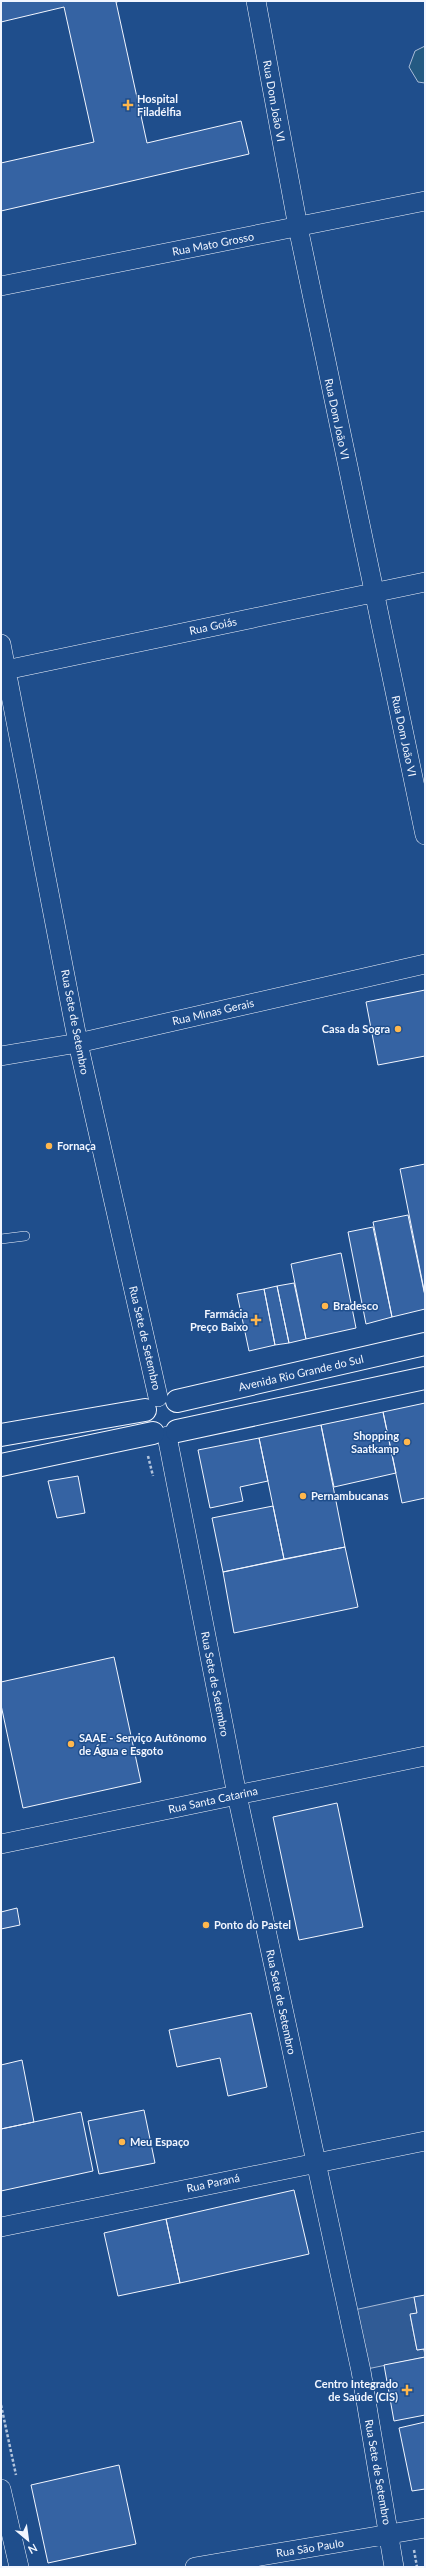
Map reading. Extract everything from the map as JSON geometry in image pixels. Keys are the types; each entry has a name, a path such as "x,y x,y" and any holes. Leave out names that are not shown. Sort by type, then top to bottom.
{"main road":[{"name":"Avenida Rio Grande do Sul","path":"1,1435 160,1403 425,1344"},
{"path":"1,1465 166,1434 425,1378"},
{"path":"160,1403 184,1416 166,1434 145,1423 160,1403"}],"street":[{"name":"Rua Dom João VI","path":"256,1 298,227 373,593 425,835"},
{"name":"Rua Mato Grosso","path":"1,286 425,201"},
{"name":"Rua Goiás","path":"4,670 425,582"},
{"name":"Rua Sete de Setembro","path":"1,644 4,670 78,1043 160,1403"},
{"name":"Rua Minas Gerais","path":"1,1056 78,1043 425,964"},
{"name":"Rua Sete de Setembro","path":"166,1434 237,1796 314,2162 360,2370 394,2567"},
{"name":"Rua Santa Catarina","path":"1,1844 425,1756"},
{"name":"Rua Paraná","path":"1,2227 314,2162 425,2141"},
{"path":"1,2489 19,2567"},
{"name":"Rua São Paulo","path":"195,2567 425,2528"}],"lane":[{"path":"1,1239 25,1236"}],"shaded area":[{"path":"425,46 425,83 418,82 409,67 415,51"},
{"path":"414,2297 417,2313 410,2315 417,2350 424,2349 425,2357 367,2369 354,2310"}],"building":[{"path":"1,1 121,1 116,2 147,143 241,121 249,154 1,211 1,163 94,142 64,7 1,22"},
{"name":"Casa da Sogra","path":"425,990 425,1056 378,1065 366,1002"},
{"path":"425,1164 425,1295 400,1169"},
{"path":"408,1215 425,1296 425,1309 392,1317 373,1222"},
{"path":"373,1227 392,1317 366,1324 348,1232"},
{"name":"Bradesco","path":"341,1253 356,1328 306,1339 291,1264"},
{"path":"294,1283 306,1339 289,1343 277,1286"},
{"path":"277,1286 289,1343 275,1345 264,1289"},
{"name":"Farmácia Preço Baixo","path":"264,1289 275,1345 249,1351 237,1294"},
{"name":"Shopping Saatkamp","path":"425,1403 425,1498 402,1503 383,1412"},
{"path":"383,1412 396,1473 334,1487 321,1425"},
{"name":"Pernambucanas","path":"321,1425 345,1547 284,1559 259,1438"},
{"path":"259,1438 268,1481 240,1487 243,1501 210,1508 198,1450"},
{"path":"78,1476 85,1513 57,1518 48,1481"},
{"path":"273,1506 284,1559 223,1572 212,1518"},
{"path":"345,1547 358,1607 234,1633 223,1572"},
{"name":"SAAE - Serviço Autônomo de Água e Esgoto","path":"114,1657 141,1782 23,1808 1,1705 1,1682"},
{"path":"337,1803 363,1927 299,1940 273,1817"},
{"path":"17,1908 20,1925 1,1929 1,1912"},
{"path":"251,2013 267,2087 228,2096 220,2058 177,2067 169,2030"},
{"path":"22,2060 34,2122 1,2129 1,2065"},
{"name":"Meu Espaço","path":"144,2110 155,2163 99,2174 88,2121"},
{"path":"81,2112 93,2171 1,2191 1,2129"},
{"path":"294,2190 309,2254 180,2283 166,2219"},
{"path":"166,2219 180,2283 118,2296 104,2233"},
{"path":"425,2295 425,2355 424,2349 417,2350 410,2314 417,2313 414,2297"},
{"name":"Centro Integrado de Saúde (CIS)","path":"425,2357 425,2415 394,2421 384,2365"},
{"path":"425,2422 425,2489 412,2491 399,2428"},
{"path":"119,2465 136,2544 48,2563 31,2485"}],"place":[{"name":"Hospital Filadélfia","path":"128,105"},
{"name":"Casa da Sogra","path":"398,1029"},
{"name":"Fornaça","path":"49,1146"},
{"name":"Bradesco","path":"325,1306"},
{"name":"Farmácia Preço Baixo","path":"256,1320"},
{"name":"Shopping Saatkamp","path":"407,1442"},
{"name":"Pernambucanas","path":"303,1496"},
{"name":"SAAE - Serviço Autônomo de Água e Esgoto","path":"71,1744"},
{"name":"Ponto do Pastel","path":"206,1925"},
{"name":"Meu Espaço","path":"122,2142"},
{"name":"Centro Integrado de Saúde (CIS)","path":"407,2390"}]}
